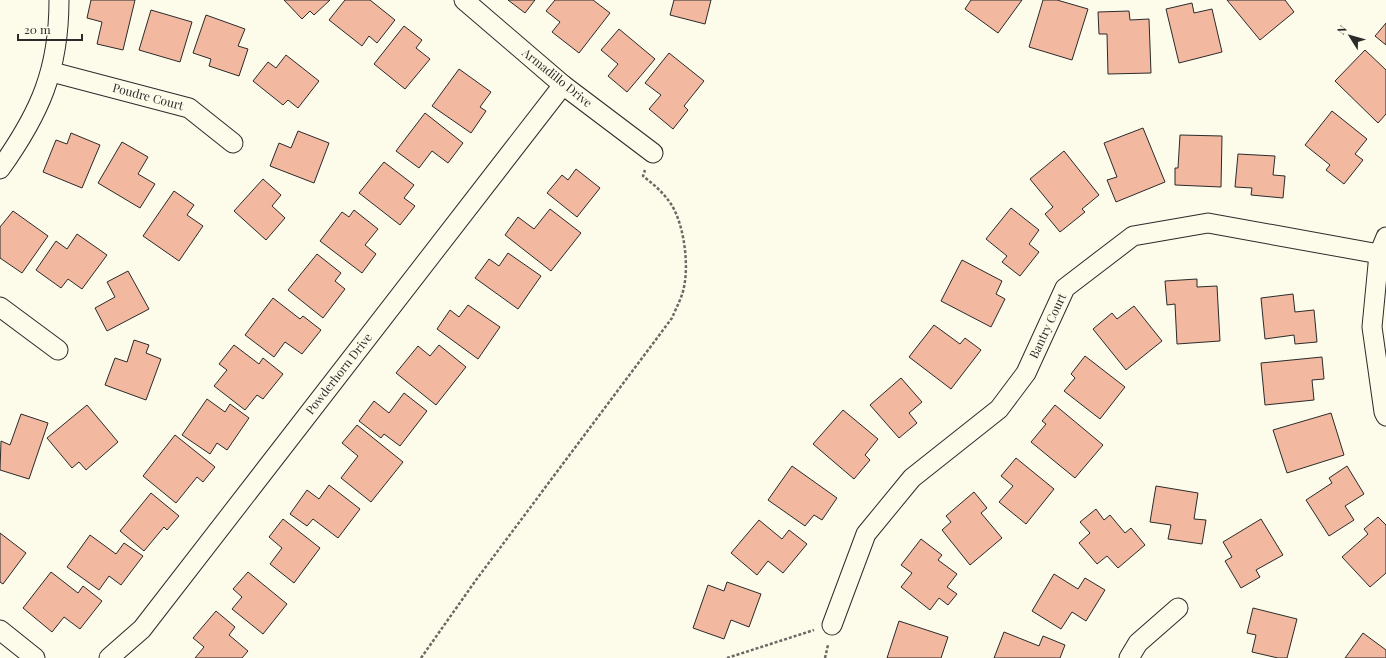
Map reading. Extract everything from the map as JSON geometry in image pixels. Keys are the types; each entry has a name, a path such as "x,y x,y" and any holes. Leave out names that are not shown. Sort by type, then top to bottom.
{"street":[{"path":"0,169 20,142 33,118 52,72 57,46 59,0"},
{"name":"Armadillo Drive","path":"464,0 563,85 653,153"},
{"name":"Poudre Court","path":"52,72 189,108 234,143"},
{"name":"Powderhorn Drive","path":"109,658 142,629 563,85"},
{"name":"Bantry Court","path":"832,625 866,534 912,478 999,409 1026,373 1066,288 1133,236 1208,224 1379,254"},
{"path":"1386,236 1379,254 1372,327 1384,412 1386,416"},
{"path":"0,307 58,350"},
{"path":"1129,658 1138,643 1178,608"},
{"path":"0,630 35,658"}],"path":[{"path":"421,658 476,580 672,318 684,288 686,257 678,218 671,204 660,190 643,176 653,153"},
{"path":"726,658 832,625"}],"building":[{"path":"91,0 135,0 123,50 97,44 102,22 87,18"},
{"path":"284,0 330,0 314,15 310,11 302,19"},
{"path":"345,0 370,0 395,20 377,43 369,36 362,46 329,20"},
{"path":"508,0 535,0 525,13"},
{"path":"555,0 593,0 610,13 579,53 552,32 560,22 546,11"},
{"path":"674,0 711,0 705,24 670,15"},
{"path":"971,0 1022,0 998,33 965,9"},
{"path":"1043,0 1057,0 1088,9 1072,60 1029,47"},
{"path":"1227,0 1285,0 1294,12 1260,40"},
{"path":"1192,3 1194,13 1212,9 1222,52 1179,63 1166,9"},
{"path":"151,10 192,22 180,62 139,50"},
{"path":"1129,11 1130,20 1149,19 1151,73 1108,74 1107,34 1099,34 1098,12"},
{"path":"206,15 245,29 238,46 248,49 239,76 209,66 211,59 193,53"},
{"path":"1386,23 1386,45 1375,36"},
{"path":"404,26 422,40 416,48 430,59 405,89 374,64"},
{"path":"619,29 655,59 627,92 608,76 618,64 601,50"},
{"path":"1365,50 1386,70 1386,114 1378,123 1335,81"},
{"path":"669,53 704,81 684,106 688,110 673,129 649,109 661,95 645,83"},
{"path":"286,55 319,81 298,108 288,100 283,105 253,81 268,62 276,68"},
{"path":"459,69 491,92 480,107 486,111 471,133 432,106"},
{"path":"1332,111 1367,139 1355,154 1363,160 1344,184 1326,170 1330,165 1305,145"},
{"path":"425,113 463,143 448,163 432,151 419,168 396,151"},
{"path":"1143,128 1165,182 1116,202 1107,180 1117,177 1104,143"},
{"path":"298,131 329,143 314,183 270,166 279,143 291,148"},
{"path":"71,133 100,145 82,188 43,172 56,140 67,144"},
{"path":"1180,135 1222,136 1221,187 1175,185 1175,168 1178,168"},
{"path":"122,142 148,157 138,174 155,184 140,208 98,183"},
{"path":"1064,151 1099,195 1082,209 1085,212 1060,232 1045,214 1053,207 1030,179"},
{"path":"1238,154 1275,156 1273,175 1285,176 1283,198 1251,195 1252,188 1235,187"},
{"path":"384,162 414,185 404,198 415,206 400,225 359,193"},
{"path":"576,169 600,188 577,217 547,193 562,175 568,180"},
{"path":"263,179 281,195 272,206 285,218 266,240 234,211"},
{"path":"174,191 194,205 187,215 203,226 179,261 143,236"},
{"path":"1011,208 1039,230 1029,244 1039,252 1020,276 1002,262 1007,256 986,239"},
{"path":"550,209 581,233 551,271 505,235 518,217 534,229"},
{"path":"354,210 378,229 365,245 376,254 362,273 320,241 342,212 349,217"},
{"path":"13,211 48,236 22,273 0,258 0,227"},
{"path":"77,234 107,255 82,289 68,279 61,288 36,270 56,241 67,249"},
{"path":"508,253 541,276 518,309 475,278 489,259 499,266"},
{"path":"317,254 341,273 335,281 345,289 323,318 288,290"},
{"path":"962,260 1002,281 996,294 1005,299 991,327 941,301"},
{"path":"128,271 149,309 107,331 95,308 115,297 107,282"},
{"path":"1197,279 1197,287 1217,286 1220,341 1177,344 1175,304 1167,305 1165,281"},
{"path":"1293,294 1295,312 1314,310 1317,342 1295,344 1294,335 1265,339 1261,298"},
{"path":"273,298 300,319 303,316 321,330 302,354 285,342 274,357 245,335"},
{"path":"468,305 500,327 478,359 437,329 450,310 459,317"},
{"path":"1134,306 1162,341 1126,370 1093,329 1112,313 1117,319"},
{"path":"934,325 960,344 965,338 981,350 951,389 909,357"},
{"path":"134,340 149,345 146,353 161,359 146,400 105,385 115,358 127,362"},
{"path":"234,345 259,364 263,358 283,374 263,399 257,395 245,410 214,386 227,370 219,364"},
{"path":"439,345 466,367 436,405 396,373 418,346 430,356"},
{"path":"1085,356 1125,387 1100,419 1064,391 1075,378 1071,374"},
{"path":"1322,357 1324,379 1312,380 1314,400 1265,405 1261,363"},
{"path":"901,378 922,402 909,413 917,423 899,438 870,405"},
{"path":"404,393 427,411 400,446 384,434 381,438 359,421 374,401 389,413"},
{"path":"207,399 225,412 230,404 249,418 227,450 217,443 210,454 182,435"},
{"path":"87,405 118,442 86,470 79,462 72,468 47,438"},
{"path":"1055,405 1103,445 1075,478 1031,442 1046,424 1042,421"},
{"path":"843,410 878,439 865,455 870,460 854,479 813,444"},
{"path":"1331,413 1344,455 1287,473 1273,430"},
{"path":"21,414 48,423 29,479 0,470 1,441 10,445"},
{"path":"357,425 403,462 371,502 341,478 358,456 342,443"},
{"path":"175,435 215,467 203,482 197,477 176,503 143,476"},
{"path":"1016,458 1054,489 1026,524 999,502 1013,486 1001,476"},
{"path":"792,466 837,498 822,520 814,515 805,526 768,500"},
{"path":"1347,466 1364,494 1345,506 1354,520 1329,536 1306,500 1332,483 1329,478"},
{"path":"329,485 360,509 338,538 313,519 307,526 290,514 307,490 319,499"},
{"path":"1156,486 1198,493 1194,519 1206,520 1202,544 1168,539 1171,525 1150,522"},
{"path":"974,492 987,508 981,513 1002,538 970,565 942,530 951,522 946,516"},
{"path":"151,493 179,516 167,530 164,527 144,551 120,531"},
{"path":"1096,509 1104,520 1110,515 1125,533 1131,528 1145,545 1118,568 1107,556 1097,564 1079,543 1090,533 1080,522"},
{"path":"1378,517 1386,525 1386,573 1370,587 1342,557 1368,534 1364,529"},
{"path":"283,519 320,548 294,583 270,564 282,548 269,537"},
{"path":"1261,519 1283,555 1256,570 1260,577 1241,588 1225,561 1232,557 1223,542"},
{"path":"759,520 782,539 789,530 807,544 783,573 768,561 757,575 731,553"},
{"path":"0,533 26,553 3,584 0,582"},
{"path":"90,535 116,554 124,543 143,556 121,585 109,576 99,590 67,567"},
{"path":"921,539 942,555 938,560 957,574 947,587 957,594 948,605 939,598 930,610 901,587 912,573 901,565"},
{"path":"51,572 78,593 83,586 102,601 80,629 64,617 52,632 23,608"},
{"path":"248,572 287,604 263,634 232,609 242,597 233,589"},
{"path":"1054,574 1078,589 1085,578 1105,590 1086,621 1072,612 1061,629 1032,611"},
{"path":"727,582 761,594 749,627 731,620 724,639 693,628 708,585 724,591"},
{"path":"1253,608 1297,619 1287,658 1278,658 1252,652 1256,635 1247,633"},
{"path":"216,611 235,627 229,635 248,651 242,658 195,658 204,647 193,638"},
{"path":"899,621 948,637 941,658 887,658"},
{"path":"1004,632 1039,646 1043,636 1065,645 1060,658 994,658"},
{"path":"1363,633 1386,650 1386,658 1345,658"}]}
